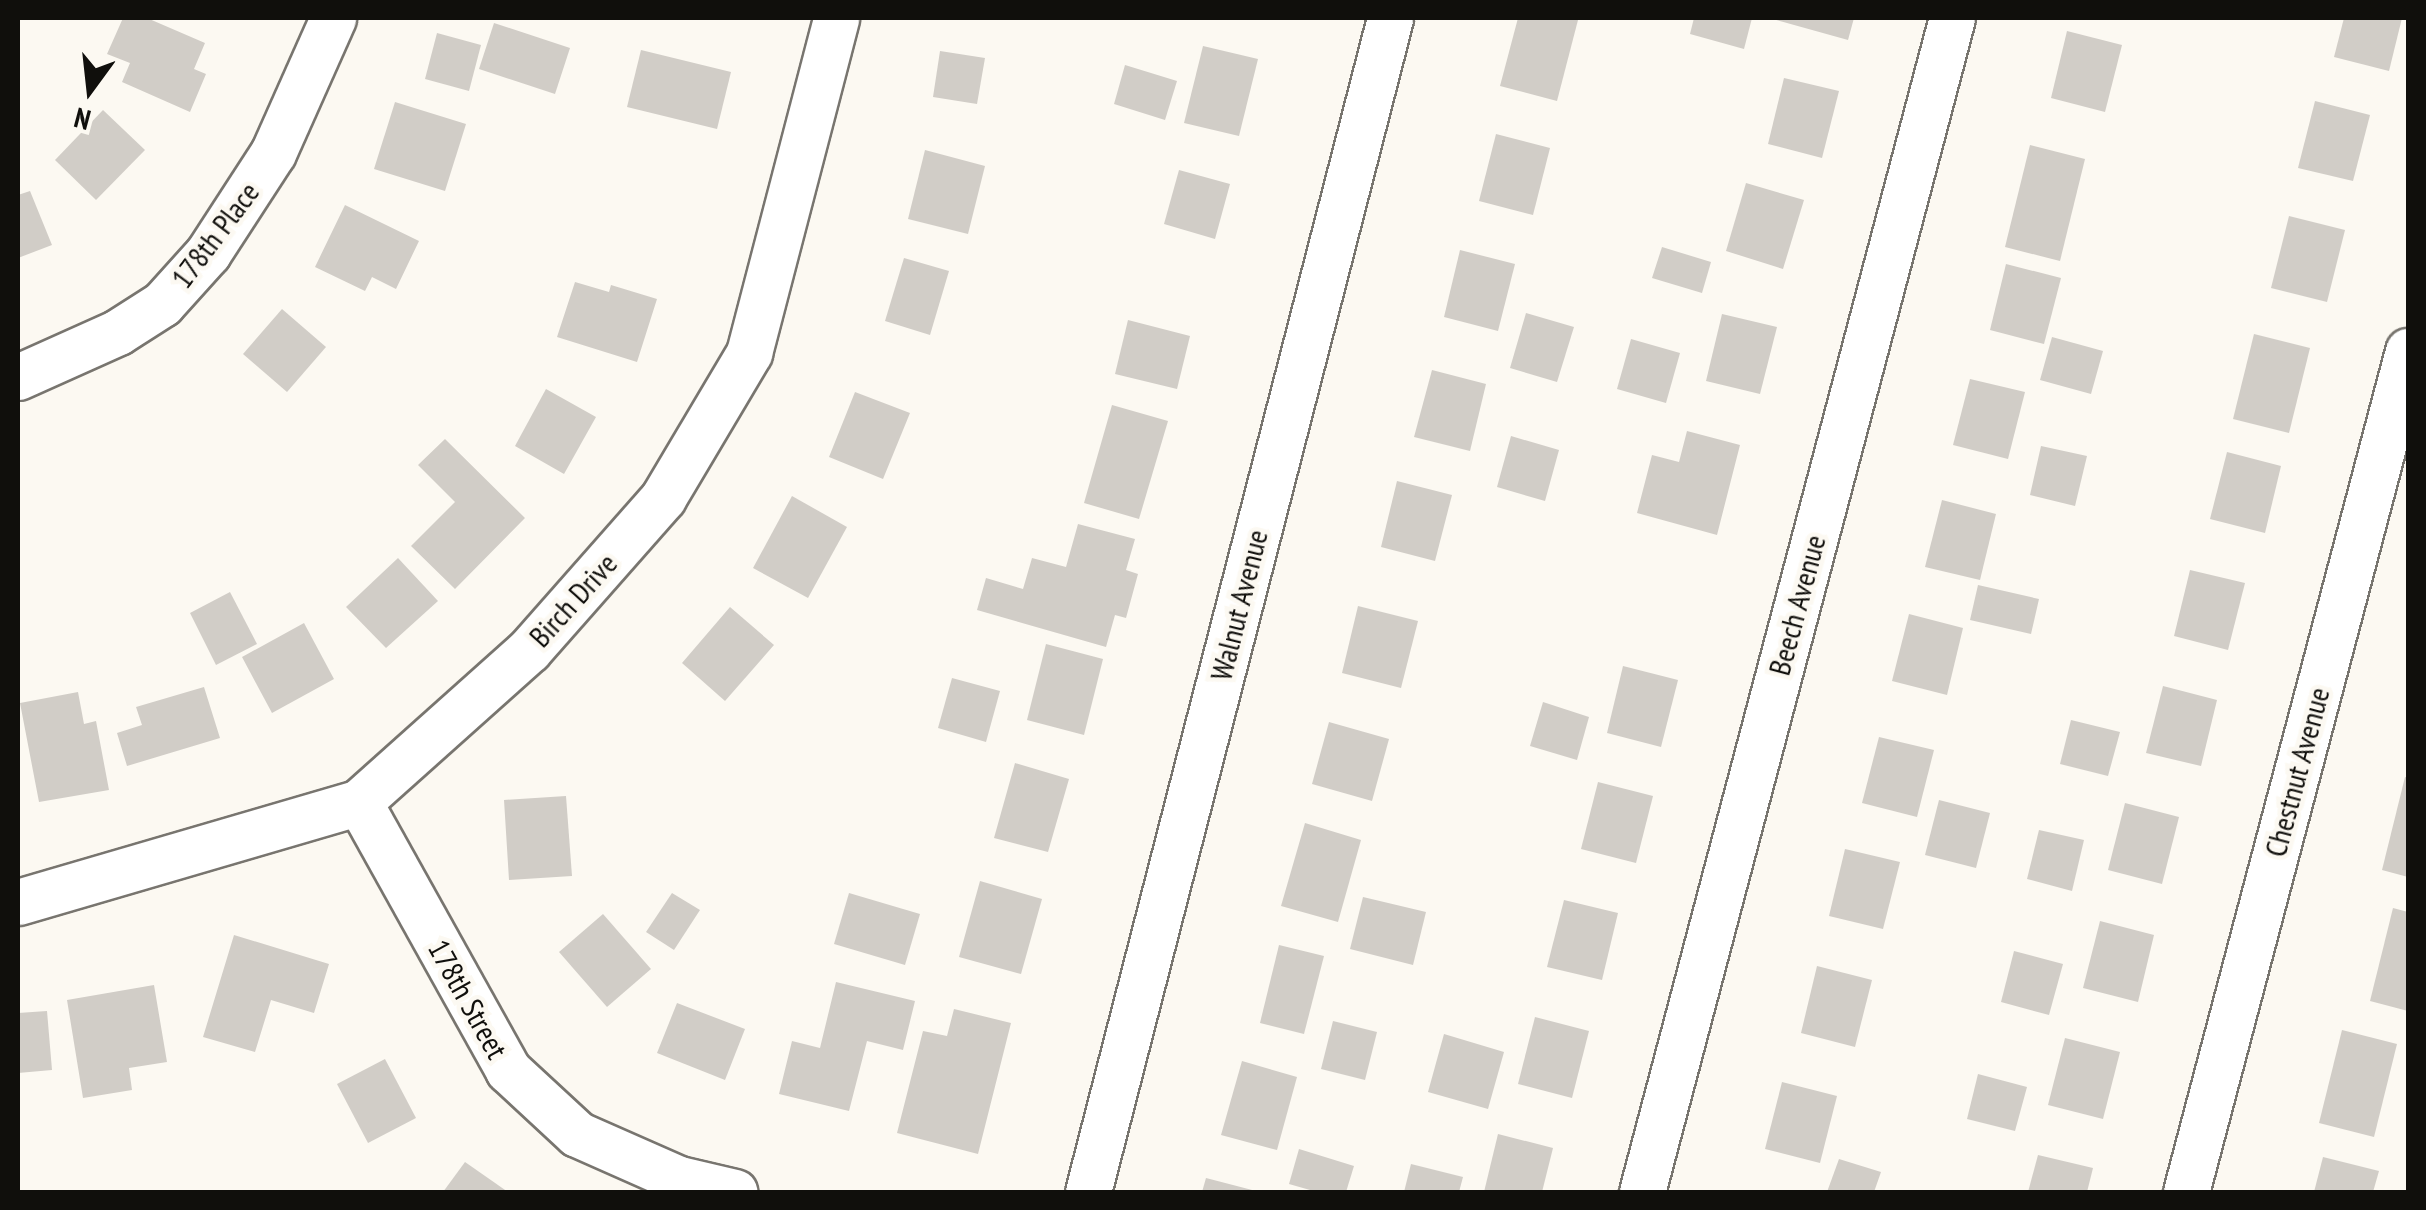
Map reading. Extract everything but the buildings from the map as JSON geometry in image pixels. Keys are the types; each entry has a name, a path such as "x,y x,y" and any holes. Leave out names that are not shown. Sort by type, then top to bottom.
{"street":[{"name":"178th Place","path":"18,377 118,332 162,304 208,253 273,154 333,18"},
{"name":"Birch Drive","path":"18,902 359,802 529,650 663,498 749,353 836,18"},
{"name":"Walnut Avenue","path":"1088,1192 1390,18"},
{"name":"Beech Avenue","path":"1642,1192 1952,18"},
{"name":"Chestnut Avenue","path":"2186,1192 2408,351"},
{"name":"178th Street","path":"359,802 508,1070 577,1134 679,1178 735,1192"}]}
